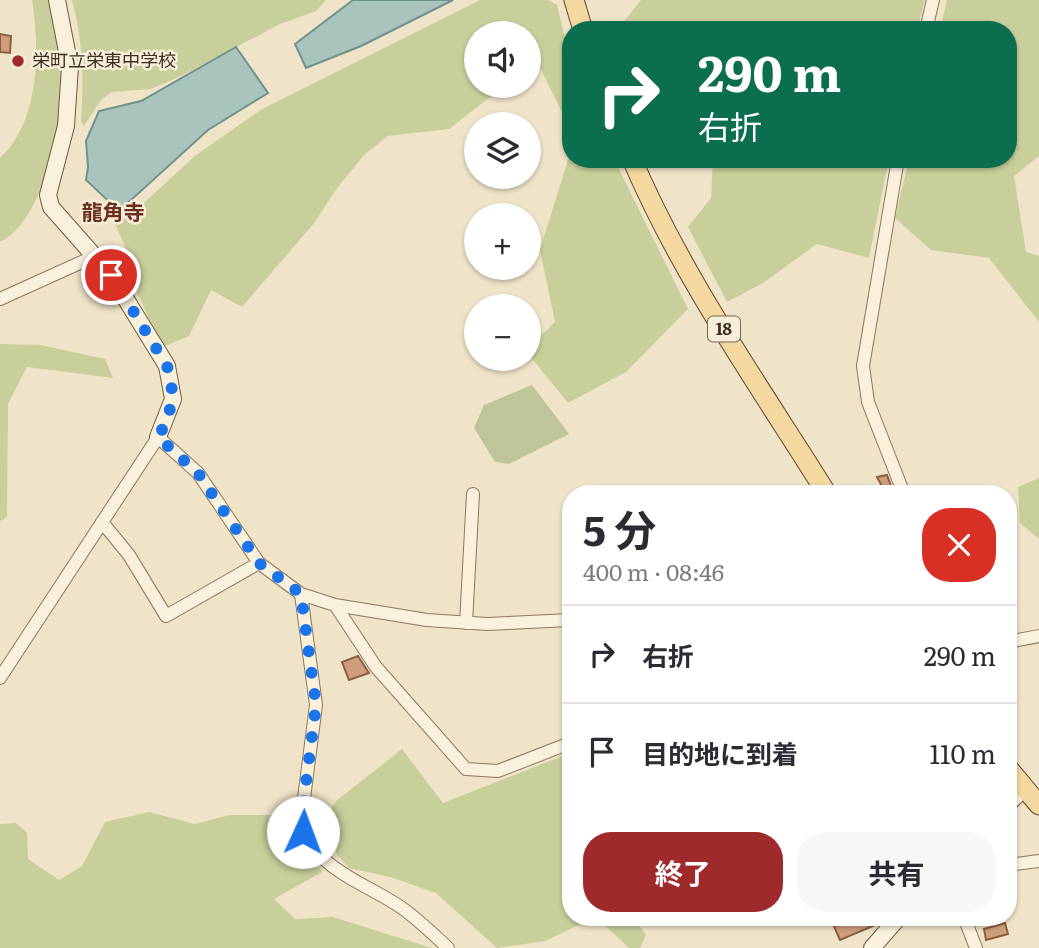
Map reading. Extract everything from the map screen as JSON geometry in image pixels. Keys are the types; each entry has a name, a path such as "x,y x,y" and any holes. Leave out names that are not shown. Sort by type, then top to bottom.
{"main road":[{"path":"574,0 580,21"},
{"name":"18","path":"636,168 646,192 707,301 821,485"},
{"path":"1017,781 1039,806"}],"street":[{"path":"0,678 158,437 173,398 167,366 133,309 95,256 56,216 48,195 66,127 70,67 57,0"},
{"path":"928,21 933,0"},
{"path":"896,168 863,366 868,402 900,485"},
{"path":"0,299 95,256"},
{"path":"158,437 198,473 259,563 301,594 335,605 466,623 562,620"},
{"path":"466,623 473,494"},
{"path":"102,522 129,555 166,616 259,563"},
{"path":"301,594 316,705 302,814 303,832 332,867 399,906 448,948"},
{"path":"335,605 376,667 466,769 498,771 562,746"},
{"path":"1017,640 1039,636"},
{"path":"1017,795 1023,789"},
{"path":"1017,864 1039,861"},
{"path":"872,948 891,926"},
{"path":"967,926 976,948"}],"green space":[{"path":"32,0 48,0 62,58 61,104 51,160 42,187 30,211 16,230 0,242 0,158 23,125 34,84 36,41"},
{"path":"72,0 326,0 316,11 280,24 151,89 112,92 101,100 84,126 81,122 80,46"},
{"path":"480,0 548,0 557,5 562,26 562,113 541,69 541,21 464,21 464,98 489,98 471,112 464,112 464,117 449,129 388,136 365,154 337,188 315,222 242,307 211,290 189,336 163,347 137,293 141,281 114,222 146,201 196,155 262,109"},
{"path":"641,0 925,0 919,21 624,21"},
{"path":"947,0 1039,0 1039,156 1014,176 1026,252 1039,256 1039,322 989,258 931,250 895,218 907,168 1017,168 1017,21 942,21"},
{"path":"565,168 618,168 688,309 626,372 568,403 541,370 541,335 555,322 541,247"},
{"path":"713,168 887,168 869,258 817,244 763,283 727,302 688,227 711,198"},
{"path":"0,344 40,345 105,359 113,378 27,367 8,404 7,517 0,521"},
{"path":"532,385 569,434 509,464 495,462 474,428 484,405"},
{"path":"1039,478 1039,539 1020,523 1018,487"},
{"path":"402,749 443,803 562,756 562,926 577,926 545,941 497,948 436,893 390,877 349,868 337,855 326,817 336,801"},
{"path":"149,812 195,824 230,815 292,815 297,833 322,872 274,899 295,919 333,917 432,948 0,948 0,824 16,823 27,833 28,859 59,880 82,866 105,822"},
{"path":"606,926 640,926 646,935 640,948 629,948"}],"water":[{"path":"353,0 453,0 361,46 306,68 295,44"},
{"path":"236,47 268,93 208,130 119,211 86,180 86,141 99,111 141,101"}],"building":[{"path":"0,34 11,36 10,53 0,52"},
{"path":"887,475 891,485 881,485 877,477"},
{"path":"358,656 369,673 349,680 342,662"},
{"path":"834,926 873,926 840,940"},
{"path":"1006,926 1008,934 986,940 984,929"}],"place":[{"name":"栄町立栄東中学校","path":"18,61"}],"district":[{"name":"龍角寺","path":"113,213"}],"route":[{"path":"111,275 167,366 172,382 173,398 158,437 189,462 198,473 259,563 301,594 306,648 316,705 302,814 303,832"}]}
